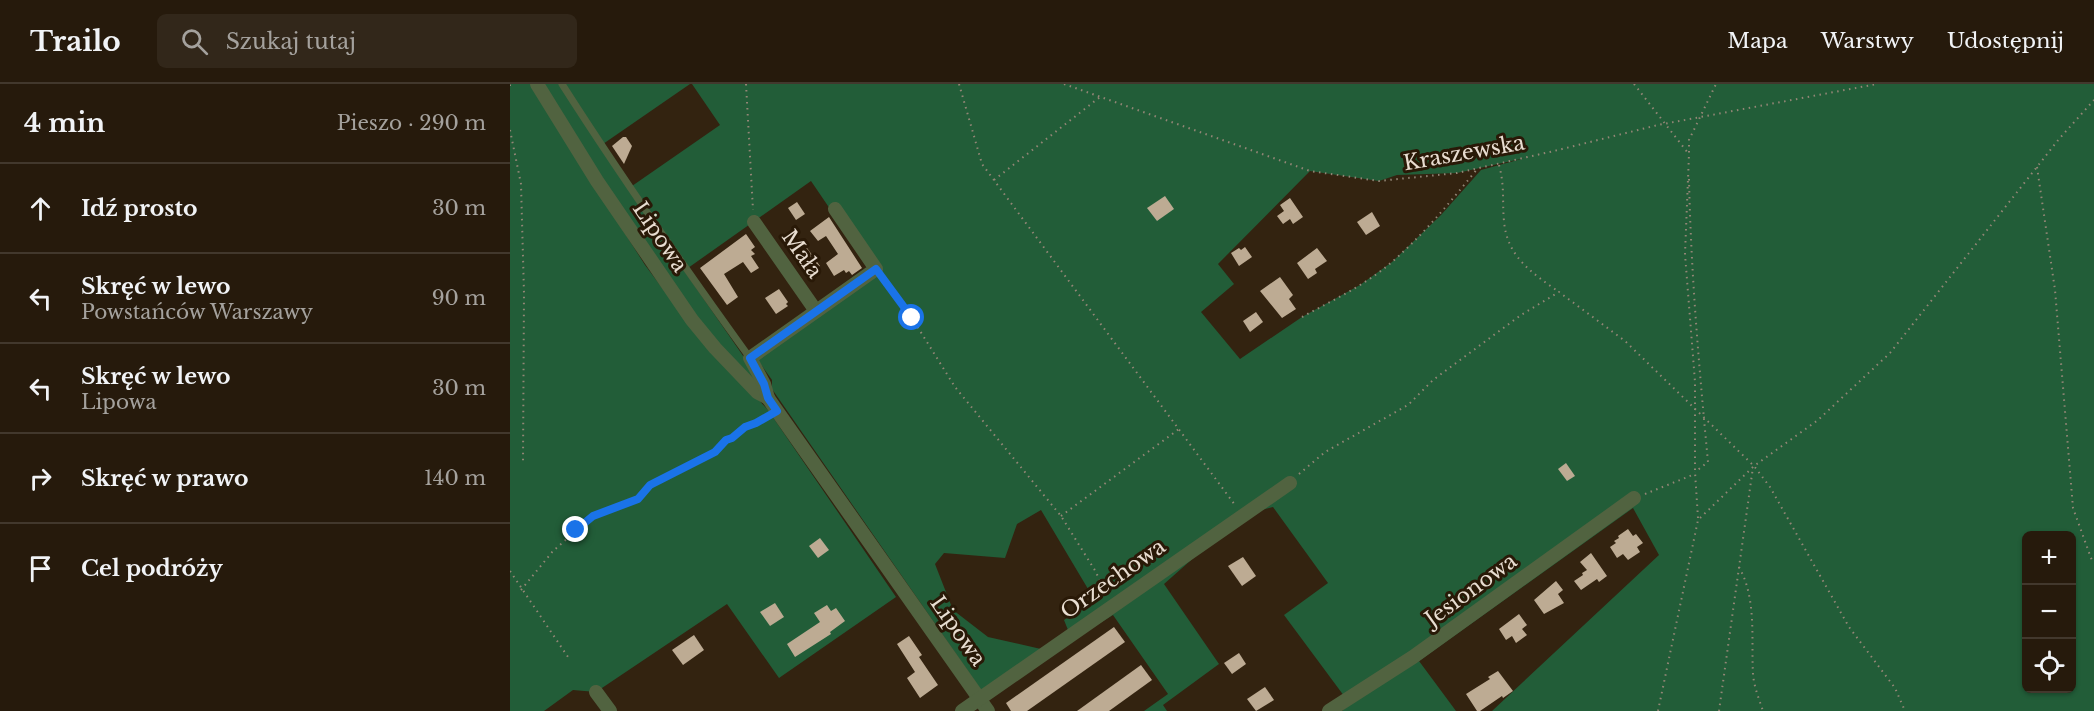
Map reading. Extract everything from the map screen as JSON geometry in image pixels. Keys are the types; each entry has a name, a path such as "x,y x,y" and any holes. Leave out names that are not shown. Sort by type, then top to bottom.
{"street":[{"name":"Lipowa","path":"537,84 597,181 692,320 750,385 768,398"},
{"path":"750,358 876,269 835,209"},
{"name":"Mała","path":"754,222 816,310"},
{"name":"Lipowa","path":"750,358 764,384 768,398 988,711"},
{"name":"Orzechowa","path":"962,711 1242,514 1290,483"},
{"name":"Jesionowa","path":"1329,711 1413,657 1634,498"},
{"path":"596,692 610,711"}],"lane":[{"name":"Lipowa","path":"562,84 606,153 750,358"}],"path":[{"path":"746,84 754,222"},
{"path":"959,84 982,164 1242,514"},
{"name":"Kraszewska","path":"1064,84 1310,171 1379,181 1457,173 1701,116 1876,84"},
{"path":"1634,84 1689,154 1685,254 1695,382 1695,473 1698,520 1658,711"},
{"path":"1634,498 1695,473 1708,462 1691,254 1689,140 1716,84"},
{"path":"994,180 1100,97"},
{"path":"1698,520 1754,466 1818,420 1890,353 2037,167 2094,100"},
{"path":"510,130 521,184 524,293 523,463"},
{"path":"1499,165 1504,188 1504,222 1511,248 1522,265 1625,341 1754,466 1770,487 1849,627 1895,688 1905,711"},
{"path":"2037,167 2055,290 2073,508 2094,563"},
{"path":"1302,317 1359,285 1392,262 1441,215 1478,168"},
{"path":"876,269 912,318 955,387 1061,516 1096,572 1111,607"},
{"path":"1290,483 1325,452 1408,405 1432,381 1521,315 1559,291"},
{"path":"521,590 553,551 593,516 638,499 650,485 715,452 726,440 745,427 777,411"},
{"path":"1061,516 1179,429"},
{"path":"1719,711 1754,466"},
{"path":"1739,567 1746,579 1754,648 1753,674 1762,711"},
{"path":"510,571 568,657"}],"green space":[{"path":"510,84 530,84 645,265 690,325 768,410 896,597 779,678 727,604 596,692 573,690 544,711 510,711"},
{"path":"542,84 690,84 603,144 632,186 720,125 692,84 2094,84 2094,711 1492,711 1659,555 1633,508 1419,661 1456,711 1342,711 1350,704 1284,615 1328,583 1273,507 1242,515 1164,584 1219,664 1163,705 1167,711 1144,711 1168,694 1113,615 1072,640 1064,620 1094,599 1041,510 1017,524 1005,558 944,553 935,564 953,610 988,637 1041,649 981,690 772,389 772,380 757,359 875,275 811,181 688,268 683,269 757,376 753,382 693,313 615,200","holes":["1525,158 1481,170 1441,215 1392,262 1360,285 1302,317 1240,359 1201,312 1234,284 1218,264 1310,171 1379,181 1397,175 1457,173"]}],"building":[{"path":"626,137 632,146 624,164 612,146"},
{"path":"1165,196 1174,209 1157,221 1147,208"},
{"path":"1290,198 1303,217 1293,224 1290,219 1283,224 1277,216 1284,211 1280,205"},
{"path":"797,202 805,214 796,220 788,208"},
{"path":"1372,212 1380,226 1366,235 1357,222"},
{"path":"829,217 862,268 852,275 849,271 846,273 844,270 834,276 826,263 838,254 826,236 818,241 810,231"},
{"path":"746,234 755,247 751,250 755,254 751,256 759,268 751,273 743,262 724,274 738,297 727,305 700,268"},
{"path":"1245,247 1252,257 1239,266 1231,253"},
{"path":"807,248 820,266 810,273 797,255"},
{"path":"1317,248 1327,261 1315,269 1317,273 1308,279 1297,263"},
{"path":"1280,277 1293,295 1289,299 1296,309 1282,318 1260,291"},
{"path":"779,289 788,302 786,304 788,306 776,314 765,298"},
{"path":"1256,312 1263,322 1250,332 1243,321"},
{"path":"1566,463 1575,476 1567,481 1558,469"},
{"path":"1628,529 1633,536 1636,534 1643,543 1637,547 1640,552 1628,560 1623,554 1617,558 1610,547 1616,543 1614,541 1619,538 1618,536"},
{"path":"820,538 829,550 818,558 809,546"},
{"path":"1591,553 1607,576 1599,582 1597,579 1581,590 1574,581 1587,570 1580,562"},
{"path":"1243,557 1256,576 1242,586 1228,566"},
{"path":"1556,581 1563,590 1558,594 1564,603 1544,614 1534,600"},
{"path":"775,603 784,617 770,626 760,612"},
{"path":"827,605 831,611 836,608 845,621 830,632 831,634 795,657 787,644 820,622 814,613"},
{"path":"1519,614 1527,625 1522,629 1527,635 1516,643 1512,636 1506,640 1499,629"},
{"path":"1114,627 1125,642 1027,711 1011,711 1006,703"},
{"path":"694,635 704,650 683,665 672,650"},
{"path":"909,636 922,655 919,657 938,685 920,698 907,678 915,672 897,644"},
{"path":"1239,653 1246,664 1232,674 1224,663"},
{"path":"1141,665 1152,680 1109,711 1077,711"},
{"path":"1498,671 1513,691 1477,711 1466,694 1490,679 1488,677"},
{"path":"1265,687 1274,700 1256,711 1247,699"}],"route":[{"path":"576,530 593,516 638,499 650,485 715,452 726,440 745,427 777,411 768,398 764,384 750,358 876,269 912,318"}]}
